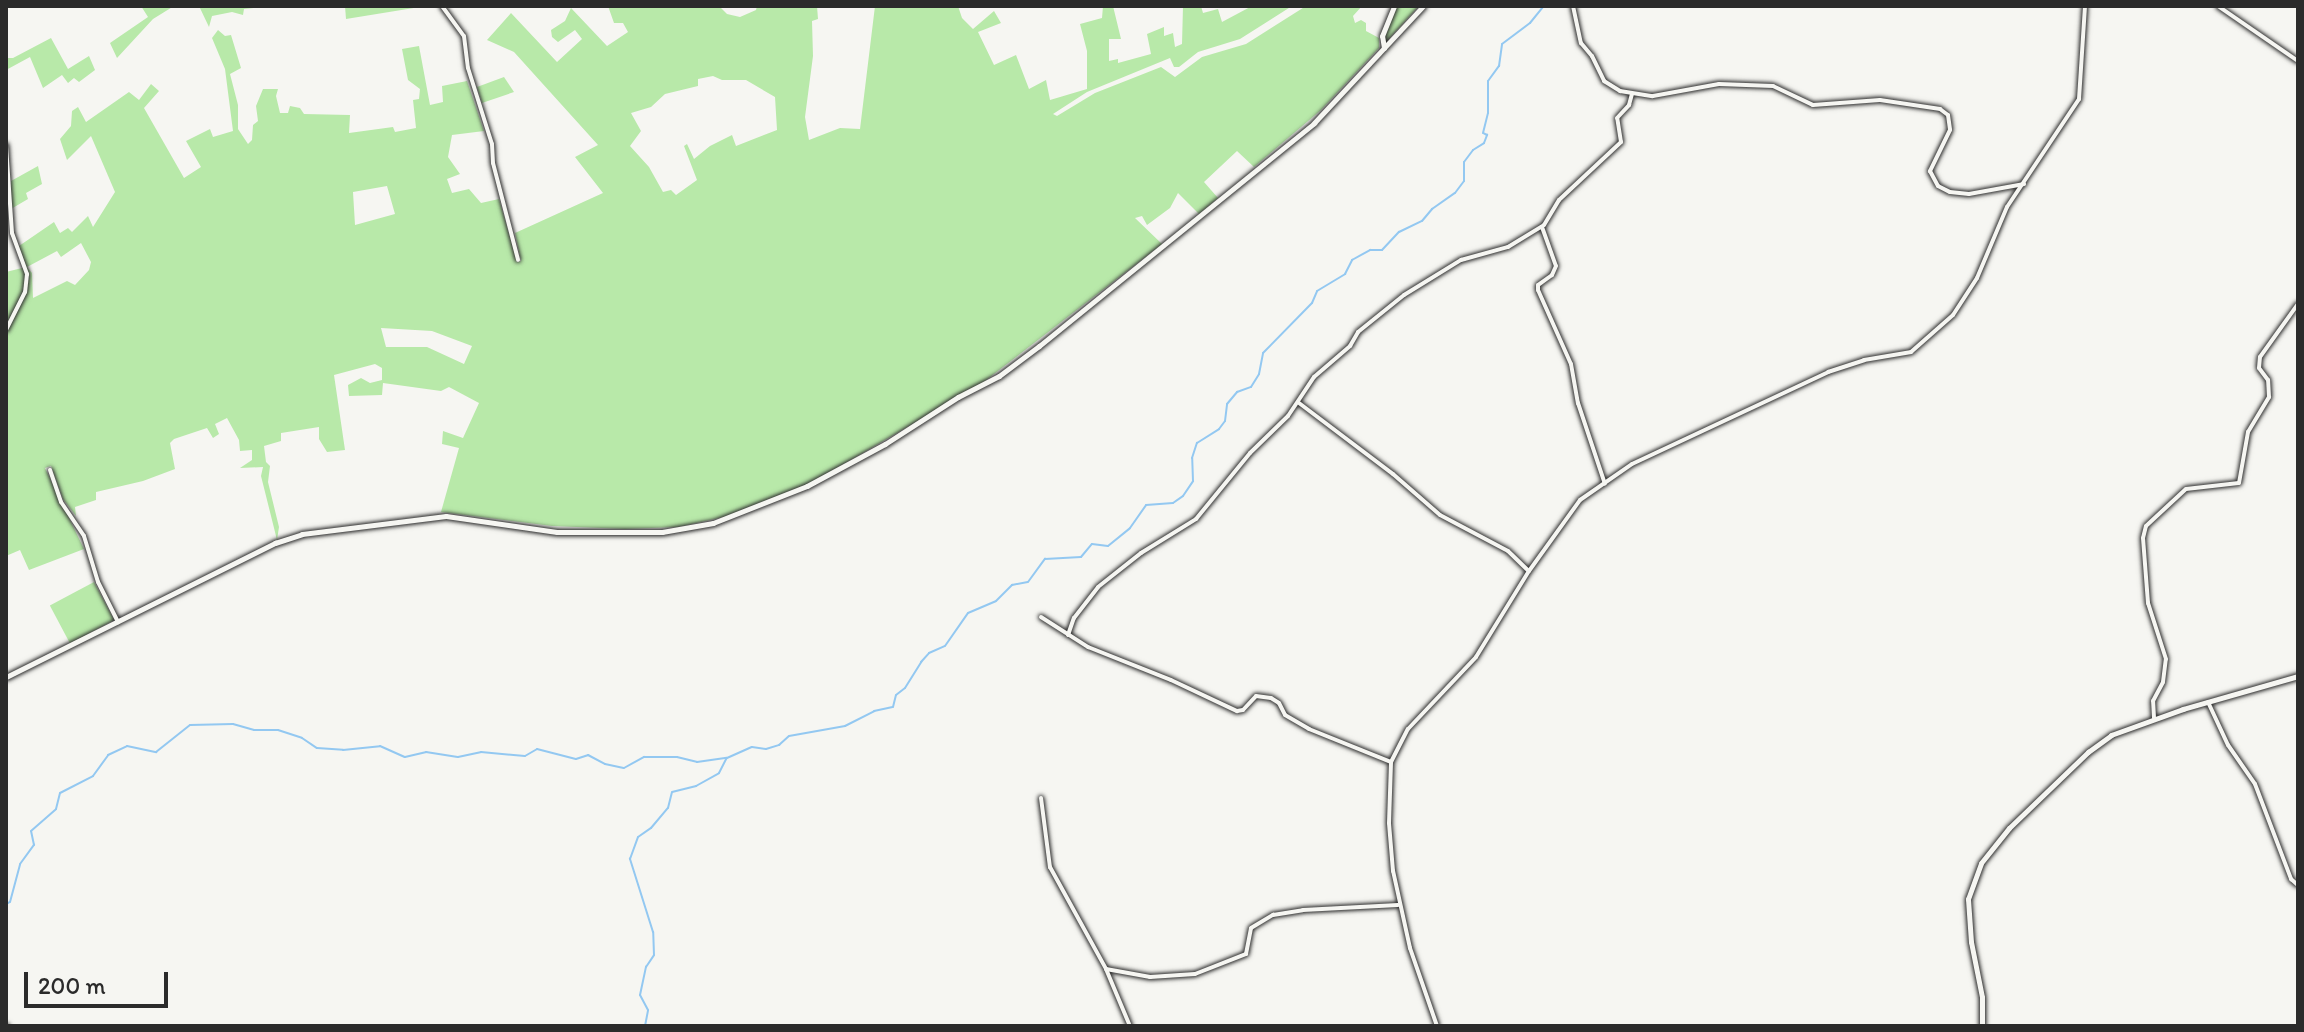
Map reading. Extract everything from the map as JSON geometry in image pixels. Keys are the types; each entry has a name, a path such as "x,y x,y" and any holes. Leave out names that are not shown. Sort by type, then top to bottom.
{"street":[{"path":"442,6 464,36 468,68 492,144 493,163 518,260"},
{"path":"1384,48 1382,36 1394,6"},
{"path":"6,677 275,543 302,534 446,516 557,532 662,532 724,519 807,486 999,376 1258,171 1336,102 1423,6"},
{"path":"1573,6 1577,35 1604,81 1632,94 1653,96 1731,84 1773,86 1813,105 1880,100 1940,109 1948,115 1950,130 1930,171 1938,186 1969,194 2024,184"},
{"path":"1437,1026 1398,905 1389,823 1391,762 1408,729 1476,657 1529,571 1580,500 1632,464 1828,372 1864,360 1900,356 1921,346 1968,296 1998,223 2066,122 2080,94 2085,6"},
{"path":"2218,6 2298,61"},
{"path":"1068,635 1074,618 1098,587 1141,553 1196,519 1250,453 1299,403 1314,377 1350,346 1358,332 1404,295 1461,260 1508,247 1542,227 1559,200 1621,142 1617,118 1629,105 1632,94"},
{"path":"6,145 12,233 27,274 25,292 6,330"},
{"path":"1542,227 1556,266 1552,275 1538,285 1538,290 1571,364 1578,403 1605,485"},
{"path":"2154,718 2153,701 2163,682 2166,659 2146,591 2143,538 2146,526 2186,489 2239,483 2248,432 2269,397 2268,380 2259,368 2260,357 2298,304"},
{"path":"1299,403 1393,474 1440,515 1508,551 1529,571"},
{"path":"50,470 61,502 84,536 98,582 118,622"},
{"path":"1041,617 1100,653 1171,680 1237,711 1243,710 1256,696 1271,698 1278,702 1285,715 1309,729 1391,762"},
{"path":"1982,1026 1982,997 1968,906 1972,881 1981,863 2009,828 2088,752 2111,735 2154,718 2298,676"},
{"path":"2208,702 2228,745 2255,784 2291,879 2298,885"},
{"path":"1041,798 1050,867 1106,969 1130,1026"},
{"path":"1106,969 1150,977 1195,974 1244,956 1251,928 1273,915 1398,905"}],"green space":[{"path":"141,6 174,6 153,19 117,58 110,43 148,17"},
{"path":"199,6 275,6 244,9 243,15 232,12 212,16 209,27"},
{"path":"345,6 426,6 346,19"},
{"path":"608,6 719,6 727,14 740,17 756,10 757,6 817,6 818,19 812,21 813,56 805,117 809,140 840,128 860,129 875,6 958,6 962,18 973,29 994,11 1001,23 978,32 994,65 1016,55 1029,89 1046,80 1050,100 1087,89 1087,51 1080,24 1102,18 1103,6 1113,6 1121,39 1109,39 1109,61 1118,59 1118,63 1151,54 1147,34 1164,27 1164,36 1173,33 1175,47 1182,44 1183,6 1201,6 1203,13 1218,9 1222,22 1252,6 1292,6 1240,39 1198,52 1179,67 1174,67 1170,58 1087,92 1053,114 1057,116 1095,93 1161,67 1175,77 1202,57 1246,44 1306,6 1362,6 1353,16 1355,23 1361,20 1366,23 1366,31 1379,38 1379,48 1321,110 1254,167 1237,151 1204,182 1218,198 1199,214 1178,193 1170,208 1147,225 1142,216 1135,218 1162,244 981,384 806,486 733,515 678,527 625,529 552,526 441,512 459,448 442,444 443,431 463,438 479,403 449,387 441,391 383,383 382,395 349,396 348,385 361,378 370,383 382,380 382,368 375,364 334,375 345,450 327,452 319,439 319,427 281,433 281,441 264,446 266,462 270,466 268,482 279,527 277,540 261,476 263,467 240,468 252,460 252,450 240,451 239,440 227,418 215,424 219,434 213,438 207,428 174,439 170,443 175,469 143,481 96,492 96,500 75,507 76,516 63,499 51,466 45,468 84,549 29,570 20,550 6,556 6,272 26,267 19,246 54,222 60,233 68,228 72,232 88,216 93,227 115,192 91,136 67,160 60,139 71,126 72,111 78,107 86,122 129,92 139,100 151,84 159,91 144,108 184,178 201,167 186,141 210,129 213,137 233,131 225,69 212,38 218,30 225,36 231,35 241,68 230,74 238,105 238,129 248,144 252,140 253,125 258,121 256,106 263,89 278,89 276,96 280,113 288,113 290,106 300,108 304,114 350,115 349,133 393,127 395,132 416,128 413,100 419,99 420,89 408,80 402,49 419,46 430,105 443,102 442,86 467,81 484,131 452,135 448,157 460,174 447,179 452,193 469,189 481,203 499,199 517,262 521,261 515,233 603,193 575,157 598,145 514,52 487,40 511,13 557,62 582,39 575,30 558,42 552,37 551,30 565,21 571,8 607,46 628,32 623,23 614,23","holes":["713,76 722,80 746,80 775,97 777,130 736,146 732,135 710,146 694,159 687,144 684,146 697,180 676,195 671,190 663,192 649,167 630,146 641,131 631,113 651,107 665,94 698,86 698,79","387,186 395,214 355,225 353,192","81,243 91,262 89,270 75,285 67,281 33,298 32,273 27,267 57,251 61,257","381,328 432,331 472,346 464,364 427,347 386,347"]},
{"path":"1395,6 1419,6 1385,43 1385,34"},
{"path":"51,38 68,69 89,56 95,70 79,82 74,78 68,83 62,75 43,88 30,57 6,70 6,58 13,58"},
{"path":"504,77 514,92 482,103 477,87"},
{"path":"38,166 42,184 26,193 28,199 11,209 11,181"},
{"path":"94,582 114,620 70,643 50,605"}],"waterway":[{"path":"6,904 10,902 20,864 34,845 31,831 56,809 60,793 93,776 108,755 127,746 156,752 190,725 233,724 254,730 278,730 302,738 317,748 343,750 380,746 405,757 426,752 458,757 481,752 525,756 537,749 576,759 588,755 605,764 624,768 644,757 677,757 697,762 727,758 752,747 766,749 779,745 789,736 845,726 874,711 893,707 896,695 905,688 921,662 929,653 945,646 968,613 996,601 1012,585 1028,582 1045,559 1081,557 1092,544 1108,546 1130,528 1146,505 1173,503 1183,496 1193,481 1192,458 1197,443 1219,429 1225,421 1227,404 1237,392 1251,387 1259,374 1263,353 1312,303 1317,291 1345,274 1352,260 1370,250 1382,250 1399,232 1422,221 1432,209 1455,193 1464,181 1464,162 1473,150 1484,143 1487,135 1483,133 1488,113 1488,81 1499,66 1502,44 1530,23 1544,6"},
{"path":"645,1026 648,1010 640,995 646,967 654,955 653,932 630,859 638,837 651,828 668,808 672,792 696,786 719,773 726,759"}]}
